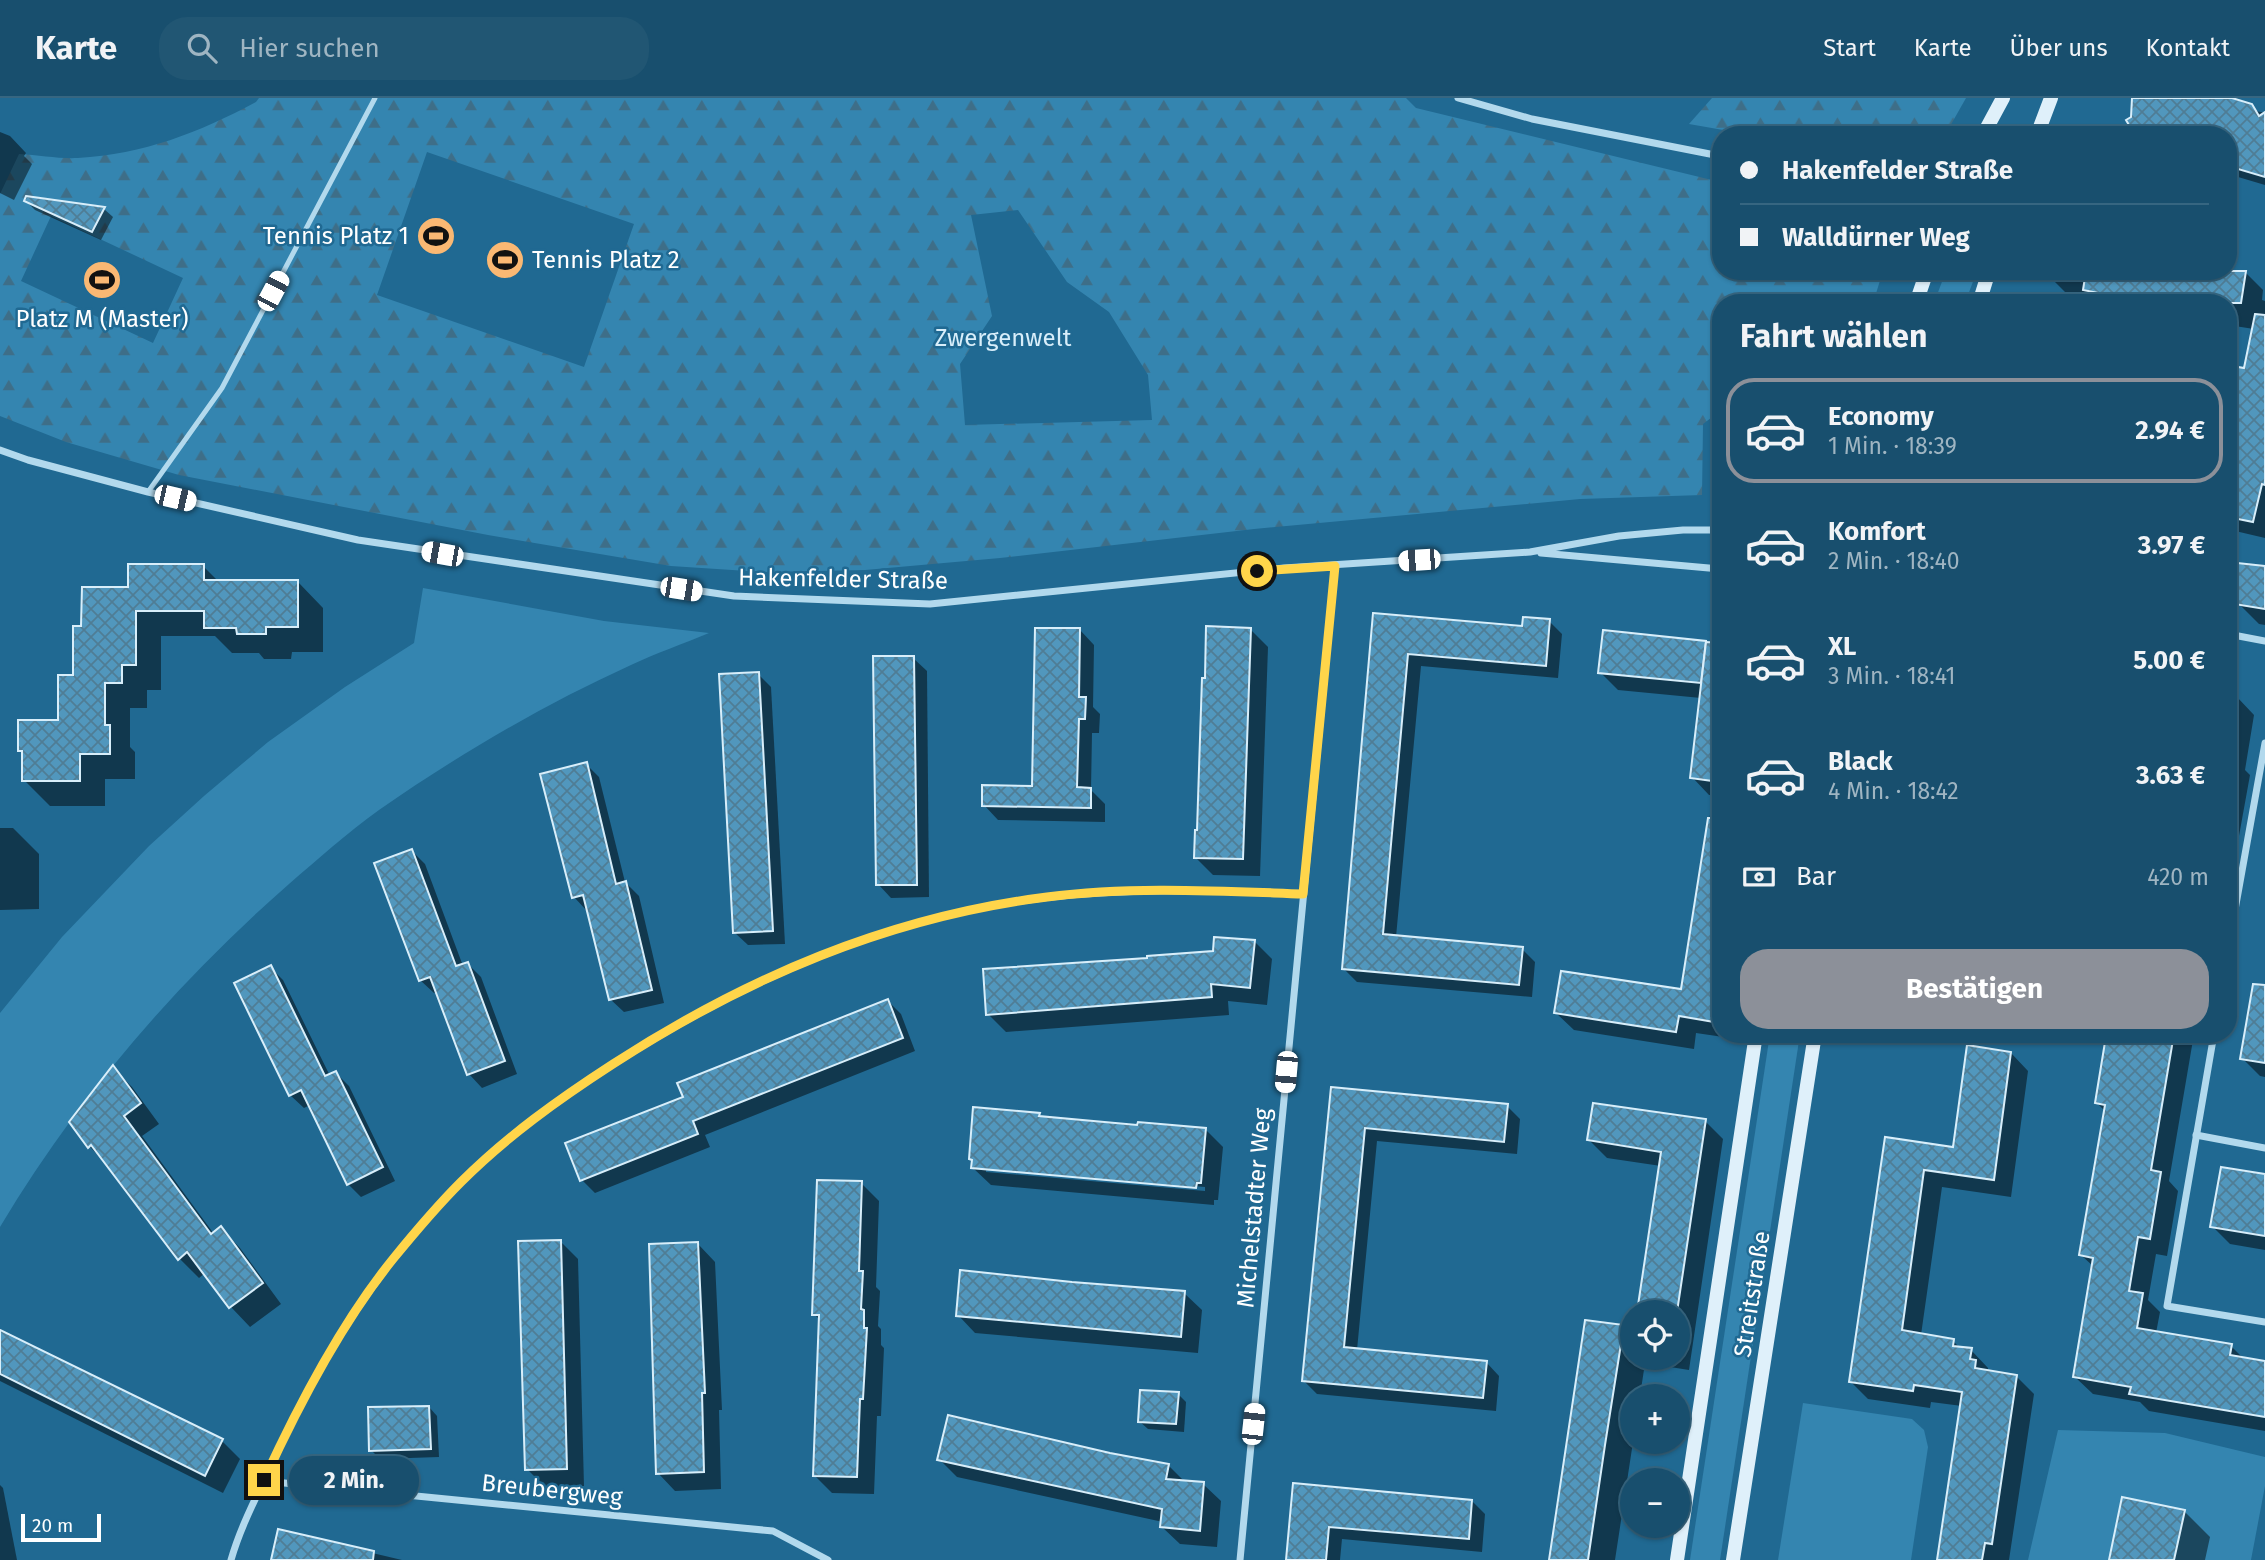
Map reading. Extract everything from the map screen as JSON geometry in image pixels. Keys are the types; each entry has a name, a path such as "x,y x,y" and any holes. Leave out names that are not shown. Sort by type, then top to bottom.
{"main road":[{"path":"1988,126 2003,98"},
{"path":"2040,126 2051,98"},
{"name":"Streitstraße","path":"1677,1560 1755,1043"},
{"name":"Streitstraße","path":"1733,1560 1814,1043"}],"street":[{"path":"1458,98 1532,119 1712,154"},
{"name":"Hakenfelder Straße","path":"0,450 148,492 358,540 734,596 930,604 1284,568 1530,552 1619,536 1712,530"},
{"name":"Hakenfelder Straße","path":"1530,552 1712,568"},
{"name":"Michelstadter Weg","path":"1240,1560 1335,566"},
{"path":"2237,636 2265,641"},
{"path":"2237,899 2265,743"},
{"path":"230,1560 264,1480 301,1404 358,1309 391,1261 434,1210 496,1150 559,1098 643,1044 764,978 821,954 879,935 994,905 1047,897 1146,889 1303,894"},
{"path":"2212,1043 2167,1306 2265,1322"},
{"path":"2196,1135 2265,1148"},
{"name":"Breubergweg","path":"264,1480 773,1531 828,1560"}],"lane":[{"path":"148,492 222,388 375,98"}],"green space":[{"path":"259,98 1406,98 1416,108 1712,180 1712,280 1880,280 1876,294 1712,294 1712,417 1703,424 1702,495 1580,499 1254,529 1000,558 865,570 763,572 671,566 488,535 179,475 66,442 0,416 0,194 19,154 71,158 102,156 148,147 213,123","holes":["427,152 634,224 584,367 377,295","1018,210 1067,282 1109,312 1148,375 1152,420 965,425 960,364 992,316 971,215","51,216 183,278 153,343 21,281"]},
{"path":"1712,98 1966,98 1950,126 1712,128 1689,124"},
{"path":"1943,280 1974,280 1968,294 1937,294"},
{"path":"423,588 604,621 709,633 598,680 470,750 367,819 333,846 207,961 131,1044 62,1133 0,1227 0,1013 62,937 149,846 204,796 268,742 345,687 414,643"},
{"path":"1769,1043 1799,1043 1720,1560 1690,1560"},
{"path":"1803,1403 1912,1419 1924,1430 1928,1447 1911,1560 1778,1560"},
{"path":"2058,1430 2165,1433 2265,1457 2265,1486 2251,1560 2174,1560 2184,1510 2123,1497 2109,1560 2028,1560"}],"building":[{"path":"2132,98 2232,98 2252,104 2259,116 2265,112 2265,177 2237,169 2237,126 2130,126 2126,120 2131,117"},
{"path":"26,196 105,207 92,232 24,201"},
{"path":"2237,271 2246,271 2241,303 2237,303 2237,294 2103,294 2083,290 2085,280 2237,280"},
{"path":"2255,314 2265,315 2265,485 2262,484 2253,522 2237,519 2237,372 2238,367 2244,368"},
{"path":"2237,563 2265,566 2265,609 2237,604"},
{"path":"128,564 204,564 204,580 298,580 298,627 266,627 266,634 237,634 236,628 204,628 204,611 136,611 136,665 122,665 122,683 105,683 105,725 110,725 110,754 80,754 80,781 22,781 18,720 58,720 58,675 73,675 73,626 81,626 82,587 128,587"},
{"path":"1373,613 1522,626 1523,617 1550,619 1546,666 1408,654 1383,934 1523,947 1519,985 1342,969"},
{"path":"1206,626 1251,628 1243,859 1194,858"},
{"path":"1035,628 1080,628 1079,697 1086,697 1085,719 1079,719 1077,787 1091,788 1091,808 982,806 982,785 1032,786"},
{"path":"1603,630 1706,641 1701,683 1598,673"},
{"path":"1706,642 1712,642 1712,781 1690,778"},
{"path":"873,656 914,656 917,885 876,885"},
{"path":"759,672 773,931 733,933 719,674"},
{"path":"587,762 616,884 626,881 652,990 609,1000 583,895 572,898 540,774"},
{"path":"1708,818 1712,818 1712,1022 1679,1016 1676,1032 1554,1013 1561,971 1681,989"},
{"path":"412,849 456,966 468,962 505,1061 467,1075 430,977 419,981 374,863"},
{"path":"1214,937 1255,940 1250,988 1211,984 1212,997 986,1015 983,969 1213,951"},
{"path":"271,965 325,1076 336,1071 383,1167 347,1185 301,1090 289,1096 234,983"},
{"path":"2253,984 2265,985 2265,1063 2240,1059"},
{"path":"888,999 903,1038 693,1121 698,1134 580,1181 565,1143 683,1097 677,1083"},
{"path":"2105,1043 2172,1043 2151,1170 2161,1172 2150,1239 2138,1237 2129,1291 2143,1293 2137,1328 2232,1344 2230,1355 2265,1361 2265,1417 2129,1394 2131,1387 2073,1377 2093,1258 2079,1255 2105,1105 2095,1103"},
{"path":"1967,1045 2011,1052 1994,1180 1924,1170 1902,1330 1954,1339 1953,1346 1972,1348 1970,1359 1976,1360 1975,1368 2017,1375 1992,1544 1985,1543 1982,1560 1937,1560 1962,1392 1914,1385 1913,1391 1849,1382 1885,1137 1953,1147"},
{"path":"113,1065 141,1103 124,1116 211,1234 221,1226 263,1283 229,1308 187,1252 178,1260 91,1145 88,1148 69,1122"},
{"path":"1331,1087 1508,1104 1504,1142 1365,1128 1344,1347 1487,1361 1483,1398 1302,1381"},
{"path":"1593,1103 1706,1119 1679,1300 1639,1300 1661,1152 1587,1140"},
{"path":"973,1107 1137,1125 1138,1122 1206,1128 1201,1183 1197,1183 1196,1188 971,1168 972,1160 969,1159"},
{"path":"2221,1167 2265,1174 2265,1236 2210,1227"},
{"path":"817,1180 862,1181 859,1271 863,1271 861,1309 864,1310 864,1328 867,1328 863,1399 860,1399 857,1477 813,1476 819,1315 812,1315"},
{"path":"561,1240 567,1469 525,1470 518,1241"},
{"path":"698,1242 705,1393 702,1393 704,1472 656,1474 649,1244"},
{"path":"960,1270 1185,1291 1181,1337 956,1316"},
{"path":"1585,1320 1620,1324 1620,1350 1588,1560 1549,1560"},
{"path":"0,1330 223,1439 205,1476 0,1374"},
{"path":"1140,1390 1179,1392 1176,1424 1138,1422"},
{"path":"429,1406 431,1449 369,1451 368,1407"},
{"path":"948,1415 1169,1464 1166,1479 1204,1482 1200,1531 1160,1527 1162,1509 937,1460"},
{"path":"1293,1483 1472,1500 1469,1539 1329,1527 1326,1560 1286,1560"},
{"path":"2122,1497 2185,1510 2174,1560 2109,1560"},
{"path":"278,1529 374,1551 373,1560 271,1560"}],"place":[{"name":"Tennis Platz 1","path":"436,236"},
{"name":"Tennis Platz 2","path":"505,260"},
{"name":"Platz M (Master)","path":"102,280"}],"route":[{"path":"264,1480 301,1404 358,1309 391,1261 434,1210 496,1150 559,1098 643,1044 708,1007 764,978 821,954 946,916 994,905 1047,897 1146,889 1303,894 1335,566 1257,571"}],"park label":[{"name":"Zwergenwelt","path":"1003,338"}]}
